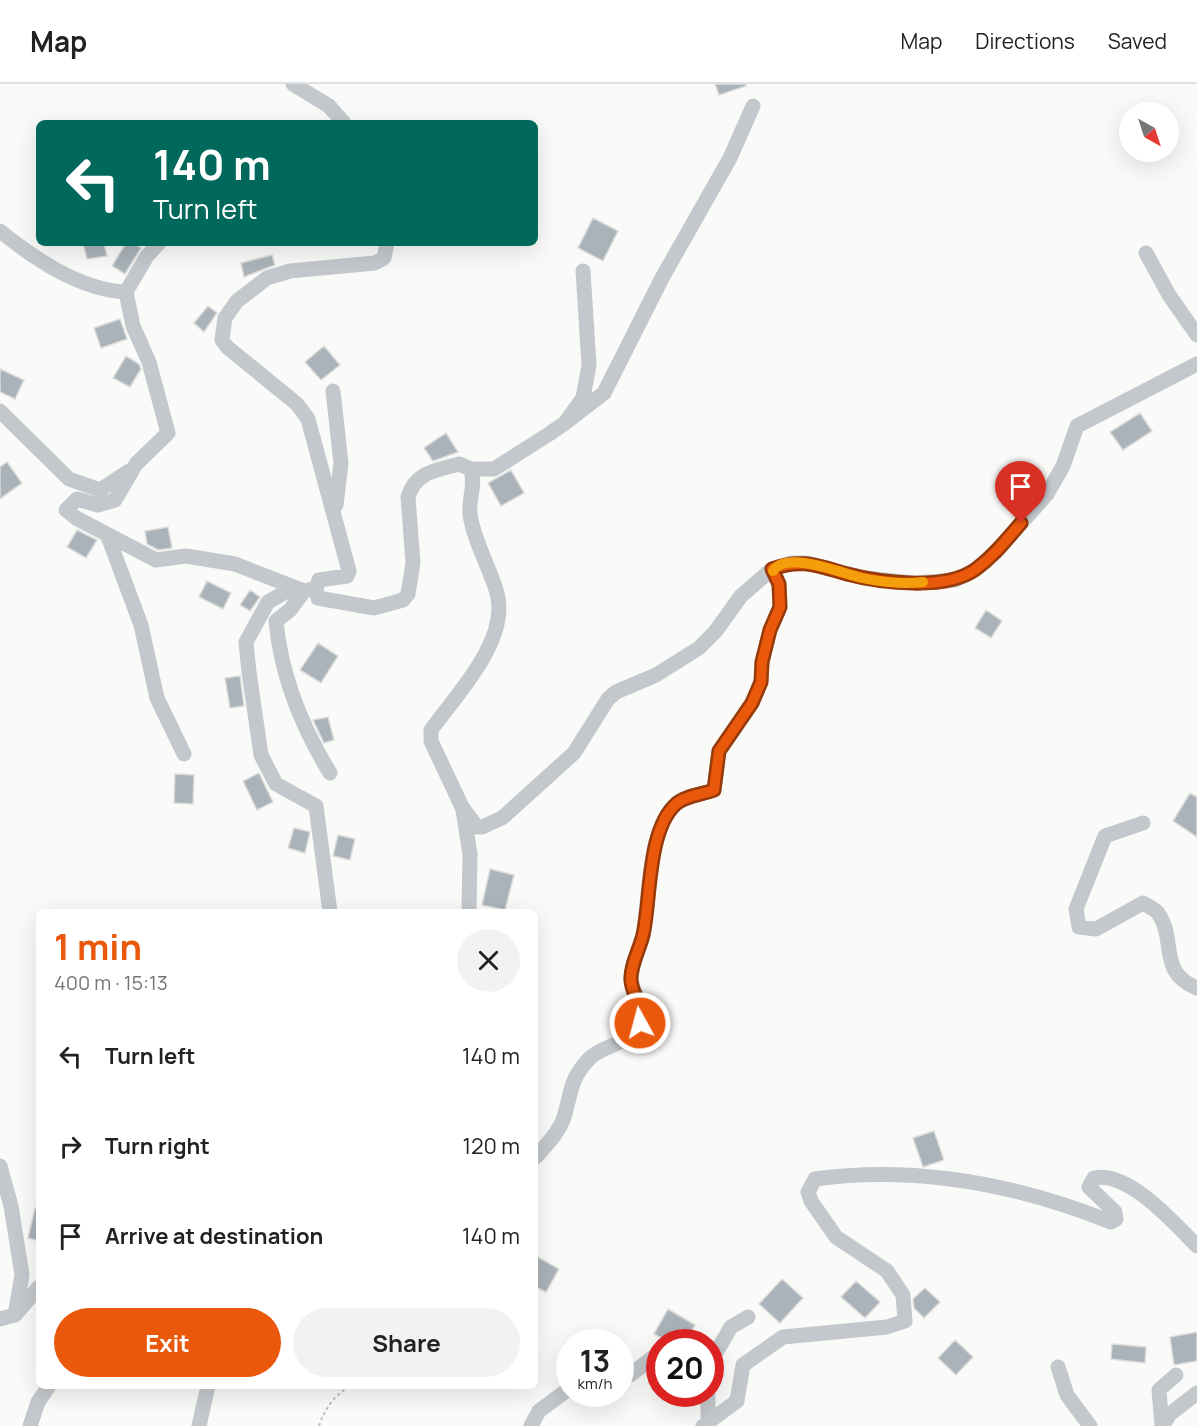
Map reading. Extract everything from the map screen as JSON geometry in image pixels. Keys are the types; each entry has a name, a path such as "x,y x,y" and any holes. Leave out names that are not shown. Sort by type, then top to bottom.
{"street":[{"path":"293,84 312,91 341,120"},
{"path":"131,470 115,500 98,505 77,499 66,510 76,518 156,560 186,556 235,564 305,589 318,598 374,608 403,600 408,594 413,563 408,497 417,478 459,464 471,469 494,469 565,423 604,393 662,278 730,158 753,106"},
{"path":"0,231 19,246 75,279 104,291 126,292"},
{"path":"0,411 69,479 100,490 131,470 168,433 149,362 133,326 126,292 147,256 156,246"},
{"path":"330,909 316,806 276,784 261,755 246,642 268,602 305,589 319,580 347,576 349,571 308,419 297,404 227,347 222,340 221,332 225,318 237,302 267,278 290,271 375,263 384,258 386,246"},
{"path":"1146,253 1169,295 1197,335"},
{"path":"565,423 583,398 589,365 583,271"},
{"path":"471,469 475,484 470,514 498,596 498,620 489,650 431,730 431,741 462,807 477,827 482,827 502,818 574,753 608,699 616,692 656,675 699,648 715,632 741,596 772,569 790,563 807,562 864,578 915,583 955,580 975,570 996,552 1047,494 1064,466 1077,426 1197,364"},
{"path":"333,391 341,463 334,514"},
{"path":"107,534 141,625 157,698 184,754"},
{"path":"538,1155 559,1129 572,1080 591,1057 632,1035 640,1023 642,1010 631,980 643,933 647,892 658,839 666,818 677,803 714,790 719,751 752,703 761,682 767,641 780,607 779,584 772,569"},
{"path":"305,589 290,610 276,621 278,642 284,671 309,738 330,773"},
{"path":"462,807 470,854 469,909"},
{"path":"1143,823 1105,836 1076,909 1079,927 1096,929 1143,903 1157,911 1162,921 1173,969 1185,983 1197,988"},
{"path":"0,1166 11,1206 21,1275 8,1317"},
{"path":"705,1425 737,1401 743,1365 783,1337 887,1327 904,1321 903,1295 887,1271 836,1237 811,1201 808,1192 815,1179 853,1174 937,1176 1027,1193 1112,1222 1116,1219 1115,1212 1089,1187 1094,1178 1101,1176 1126,1184 1159,1209 1197,1246"},
{"path":"8,1317 36,1290"},
{"path":"724,1339 731,1327 748,1317"},
{"path":"634,1372 646,1363"},
{"path":"1058,1367 1067,1395 1090,1426"},
{"path":"1162,1426 1159,1390 1176,1375"},
{"path":"30,1426 38,1402 47,1389"},
{"path":"199,1426 206,1389"},
{"path":"1162,1426 1170,1414 1197,1393"},
{"path":"531,1426 539,1411 556,1398"},
{"path":"705,1425 707,1407"}],"path":[{"path":"319,1426 324,1411 338,1393 345,1389"}],"building":[{"path":"715,84 746,84 746,86 719,95"},
{"path":"593,218 618,231 603,261 578,248"},
{"path":"84,246 105,246 107,256 87,259"},
{"path":"124,246 141,248 125,274 112,266"},
{"path":"272,255 275,265 244,277 241,263"},
{"path":"208,306 217,313 204,332 194,323"},
{"path":"120,319 127,339 101,348 94,328"},
{"path":"324,346 340,365 321,380 305,362"},
{"path":"126,356 139,364 141,369 130,387 113,378"},
{"path":"0,369 24,380 15,399 0,392"},
{"path":"1140,413 1152,431 1123,450 1110,432"},
{"path":"446,433 458,452 433,461 424,448"},
{"path":"7,462 22,483 0,499 0,467"},
{"path":"511,470 524,493 501,506 488,483"},
{"path":"168,527 172,548 158,550 147,544 145,531"},
{"path":"77,530 97,540 86,558 67,547"},
{"path":"207,581 231,593 223,609 199,597"},
{"path":"250,590 260,597 250,611 240,605"},
{"path":"986,610 1002,621 991,638 975,628"},
{"path":"318,643 338,656 321,683 300,670"},
{"path":"240,676 244,706 230,708 225,678"},
{"path":"328,717 334,740 324,743 313,720"},
{"path":"259,773 273,802 257,810 243,781"},
{"path":"175,774 194,775 193,804 174,803"},
{"path":"1190,793 1197,797 1197,837 1173,821"},
{"path":"294,828 310,832 305,853 288,848"},
{"path":"338,835 355,839 350,860 333,856"},
{"path":"490,869 514,875 505,909 482,905"},
{"path":"934,1131 944,1160 923,1167 913,1138"},
{"path":"35,1208 36,1208 36,1240 28,1238"},
{"path":"538,1257 559,1269 546,1292 538,1288"},
{"path":"782,1279 803,1298 780,1323 759,1304"},
{"path":"856,1281 880,1302 865,1318 841,1297"},
{"path":"925,1288 940,1302 924,1318 914,1308 913,1299"},
{"path":"668,1309 695,1325 693,1329 657,1329"},
{"path":"1197,1332 1197,1361 1174,1365 1170,1337"},
{"path":"955,1340 973,1357 956,1375 938,1358"},
{"path":"1112,1344 1146,1347 1145,1363 1111,1359"}],"slow traffic":[{"path":"773,571 772,569 790,563 807,562 864,578 923,582"}],"route":[{"path":"640,1023 642,1010 631,980 643,933 647,892 658,839 666,818 677,803 714,790 719,751 752,703 761,682 762,662 770,630 780,607 779,584 772,569 790,563 807,562 864,578 915,583 955,580 975,570 996,552 1021,523"}]}
